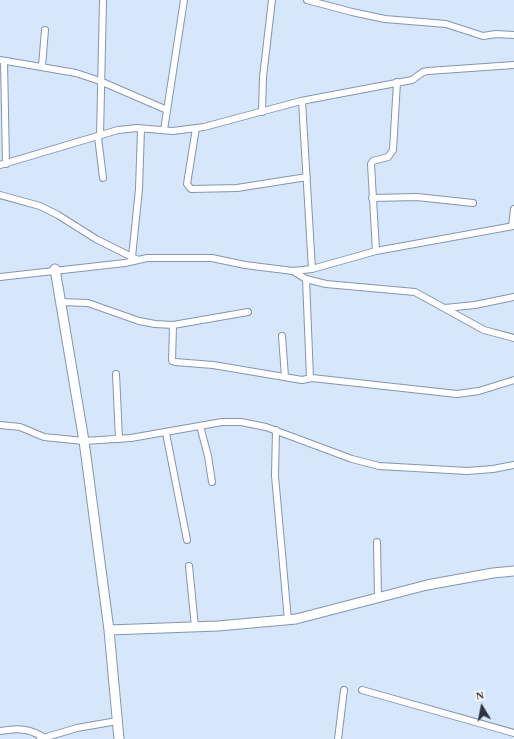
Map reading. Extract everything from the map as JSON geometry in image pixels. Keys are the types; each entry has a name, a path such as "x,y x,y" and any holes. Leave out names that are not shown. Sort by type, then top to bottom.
{"street":[{"path":"103,0 99,136 103,178"},
{"path":"164,130 184,0"},
{"path":"262,112 263,77 272,0"},
{"path":"307,0 385,19 446,24 483,36 496,34 514,35"},
{"path":"42,66 45,30"},
{"path":"167,110 76,72 2,60 3,164 118,130 196,128 302,101 412,80 423,72 514,65"},
{"path":"376,251 372,198 372,162 388,157 392,150 397,82"},
{"path":"302,101 312,269"},
{"path":"196,128 187,180 187,184 191,189 237,188 307,177"},
{"path":"132,256 139,189 141,129"},
{"path":"0,195 40,206 58,215 96,239 138,260"},
{"path":"372,198 410,197 473,203"},
{"path":"0,277 54,269 125,263 147,258 212,258 246,266 293,271 312,269 376,251 513,226 514,208"},
{"path":"54,269 84,441 110,630 119,739"},
{"path":"293,271 306,279 326,284 415,292 484,330 514,338"},
{"path":"306,279 310,378"},
{"path":"445,308 475,305 514,297"},
{"path":"60,302 88,303 139,321 173,325 248,312"},
{"path":"173,325 171,354 172,361 175,362 213,365 302,380 310,378 464,394 484,390 514,380"},
{"path":"282,336 285,377"},
{"path":"116,374 119,439"},
{"path":"0,425 20,427 44,437 84,441 119,439 166,433 228,421 241,422 276,430 352,459 379,466 467,471 493,469 514,465"},
{"path":"200,426 208,456 212,482"},
{"path":"276,430 276,476 288,620"},
{"path":"166,433 186,540"},
{"path":"377,542 378,598"},
{"path":"189,566 195,627"},
{"path":"110,630 195,627 288,620 427,585 494,573 514,571"},
{"path":"338,739 344,690"},
{"path":"362,690 514,733"},
{"path":"0,731 16,728 37,732 43,738 77,728 118,721"}]}
